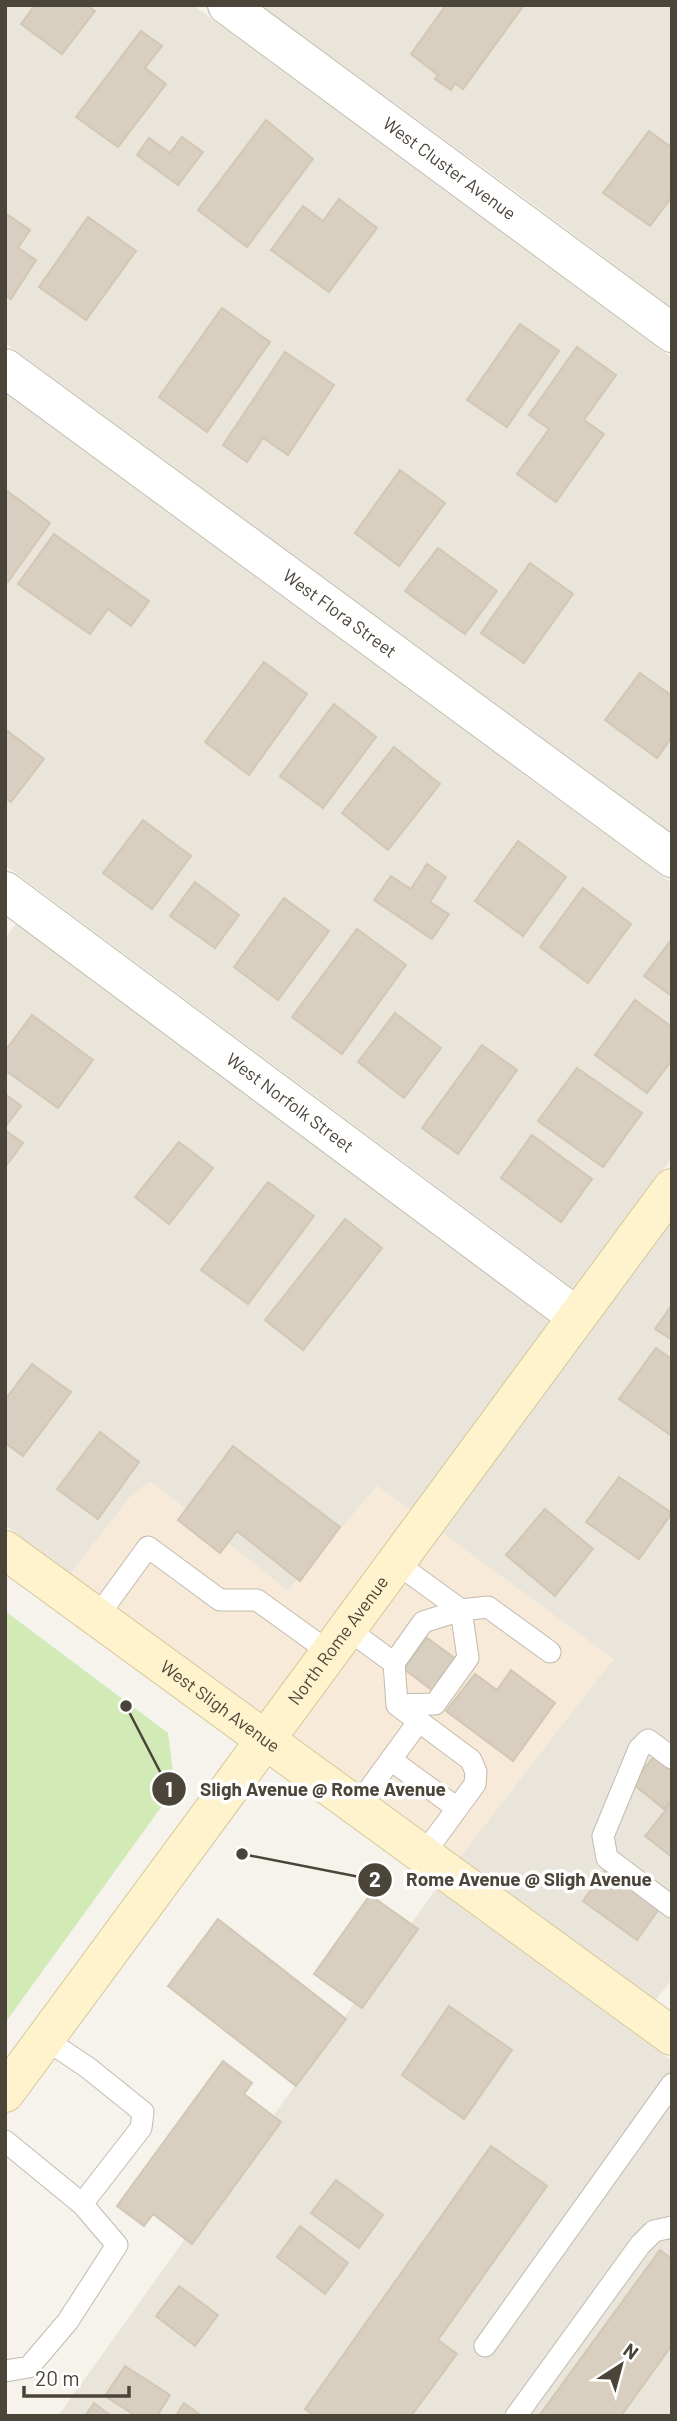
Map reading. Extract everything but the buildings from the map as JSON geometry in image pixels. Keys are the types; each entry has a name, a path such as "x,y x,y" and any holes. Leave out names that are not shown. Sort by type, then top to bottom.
{"street":[{"name":"West Cluster Avenue","path":"227,5 672,333"},
{"name":"West Flora Street","path":"5,368 672,858"},
{"name":"West Norfolk Street","path":"8,899 576,1315"},
{"name":"North Rome Avenue","path":"5,2094 672,1188"},
{"name":"West Sligh Avenue","path":"5,1550 423,1854 668,2024"}],"lane":[{"path":"97,1617 148,1548 220,1600 257,1600 337,1640 394,1663"},
{"path":"395,1562 461,1610 468,1658 435,1704 397,1705"},
{"path":"423,1854 475,1784 476,1772 471,1760 397,1705 394,1663 423,1622 461,1610 488,1607 550,1651"},
{"path":"358,1806 419,1721"},
{"path":"672,1758 648,1740 639,1749 603,1836 607,1858 672,1907"},
{"path":"391,1760 457,1808"},
{"path":"45,2039 118,2090 143,2112 141,2128 82,2204"},
{"path":"485,2346 672,2084"},
{"path":"5,2141 82,2204 117,2245 60,2331 29,2367 5,2371"},
{"path":"516,2416 640,2245 654,2231 672,2227"}],"shaded area":[{"path":"5,5 193,5 672,358 672,833 5,343"},
{"path":"260,5 672,5 672,308 522,196"},
{"path":"5,393 672,883 672,1158 574,1289 5,865"},
{"path":"16,924 550,1321 411,1510 377,1486 288,1591 150,1481 130,1497 71,1573 5,1525 5,938"},
{"path":"672,1217 672,1979 656,2000 460,1857 613,1659 440,1531"},
{"path":"150,1481 288,1591 377,1486 411,1510 262,1712 71,1573 130,1497"},
{"path":"440,1531 613,1659 460,1857 291,1733"},
{"path":"436,1889 672,2061 672,2416 58,2416"}],"green space":[{"path":"5,1611 168,1733 175,1788 5,2023"}],"place":[{"name":"Sligh Avenue @ Rome Avenue","path":"126,1706"},
{"name":"Rome Avenue @ Sligh Avenue","path":"242,1854"}]}
